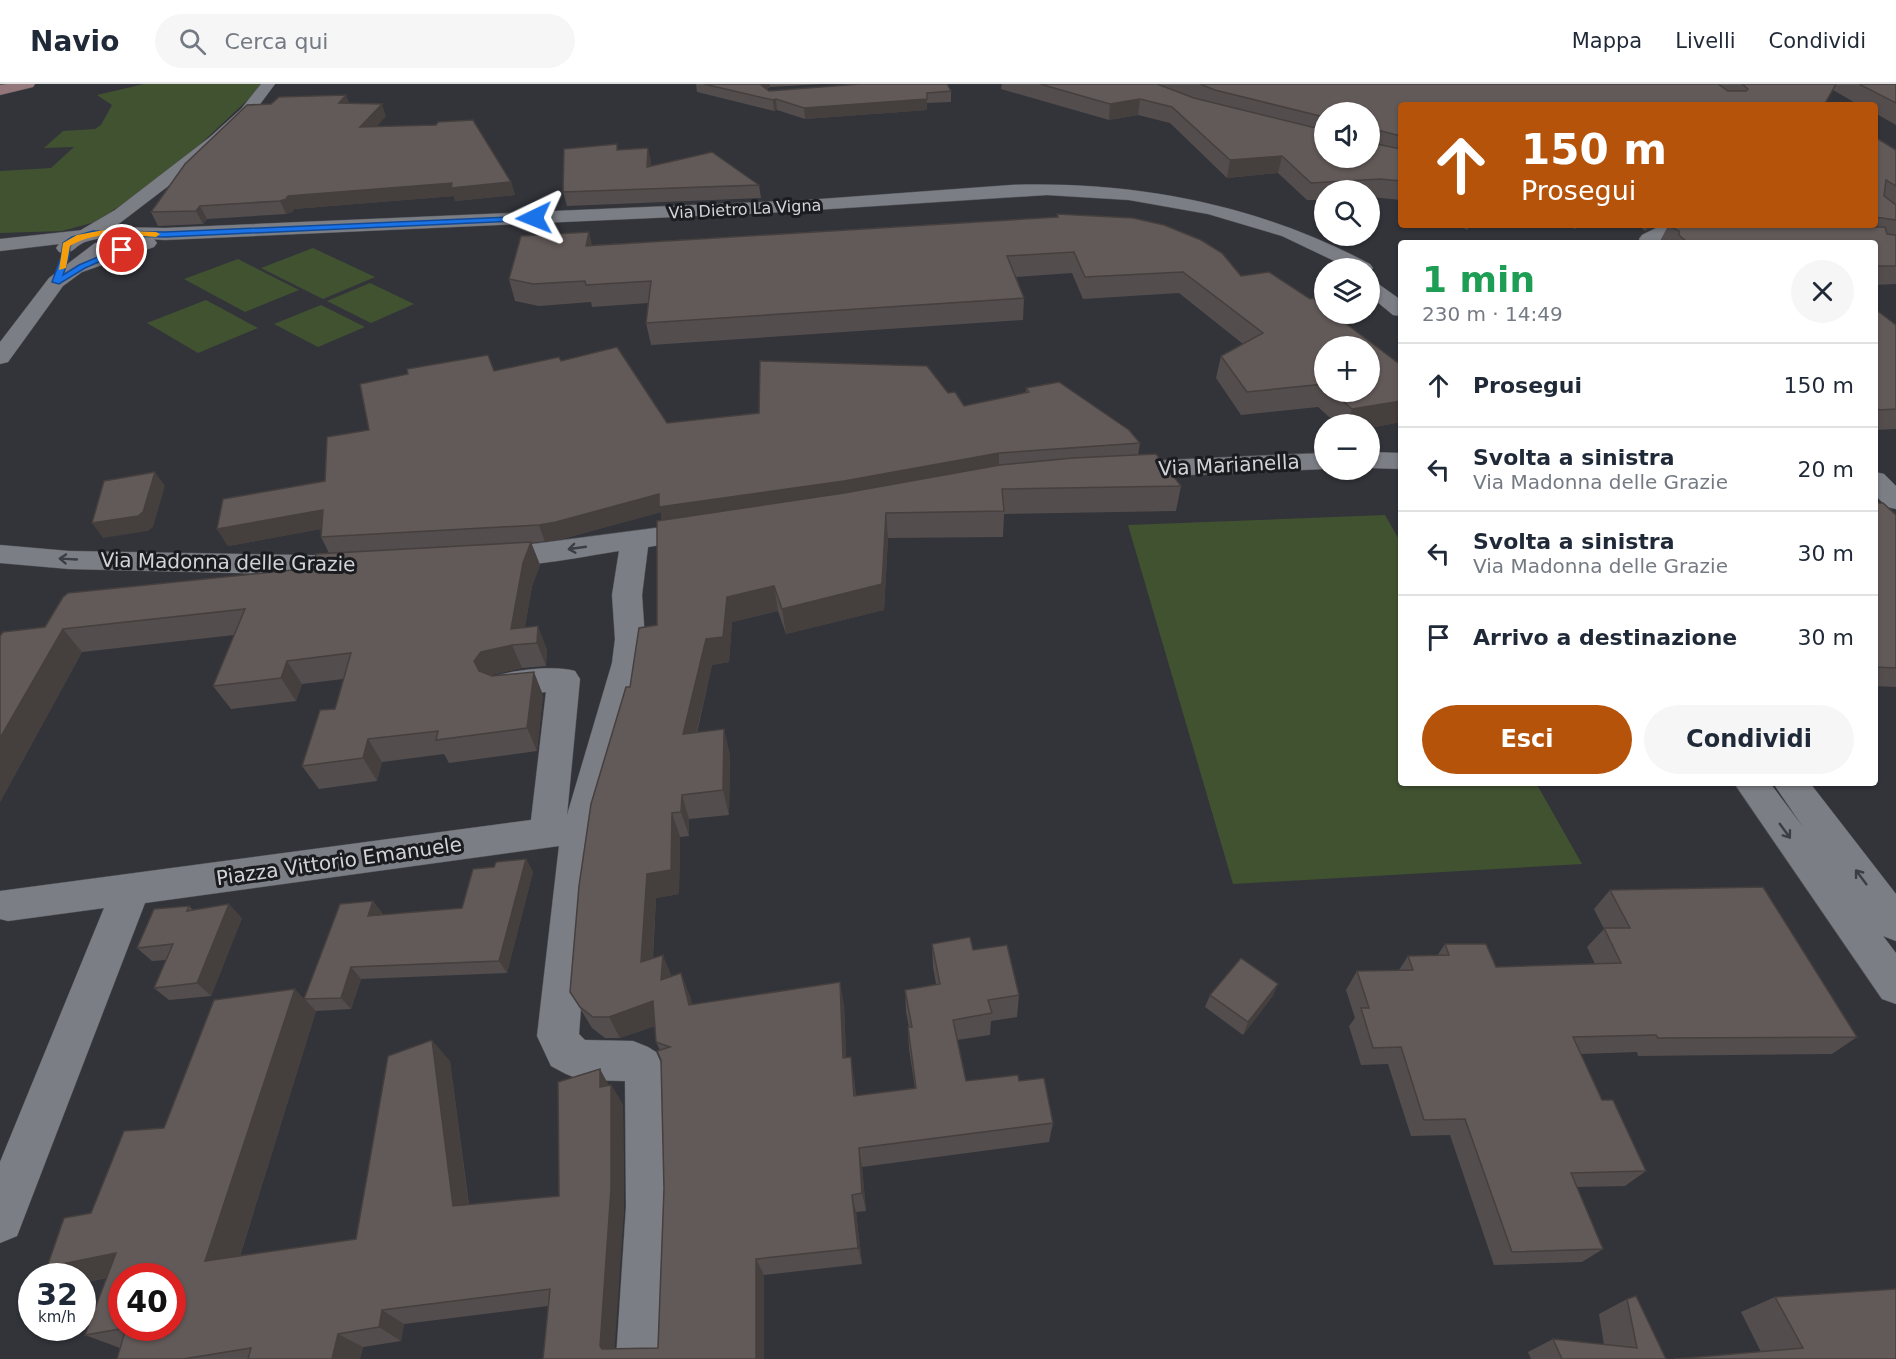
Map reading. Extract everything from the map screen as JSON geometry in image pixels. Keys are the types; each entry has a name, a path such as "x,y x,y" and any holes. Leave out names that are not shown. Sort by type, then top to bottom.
{"main road":[{"path":"0,90 28,84"}],"street":[{"path":"60,279 93,239 193,159 243,115 268,84"},
{"name":"Via Dietro La Vigna","path":"93,239 820,205 1046,190 1147,196 1194,205 1258,222 1298,237 1342,258"},
{"name":"Via Dietro La Vigna","path":"93,239 147,243 821,213 1006,198 1061,197 1119,200 1178,210 1243,226 1287,242 1320,258"},
{"path":"1634,228 1648,240"},
{"path":"1651,240 1671,228"},
{"path":"0,246 93,239"},
{"path":"0,357 93,239"},
{"path":"60,279 105,256 147,243"},
{"path":"1380,279 1398,290"},
{"path":"1380,294 1398,308"},
{"path":"1380,460 1398,461"},
{"name":"Via Marianella","path":"1103,472 1314,461"},
{"path":"1878,479 1896,477"},
{"path":"1878,482 1896,501"},
{"path":"466,558 545,553 729,526"},
{"path":"564,830 628,663 630,639 627,595 635,541"},
{"name":"Via Madonna delle Grazie","path":"0,554 69,560 325,566 388,564"},
{"path":"503,685 564,679 564,830 574,861 558,1016 558,1036 566,1052 581,1060 633,1061 641,1067 647,1081 650,1207 642,1359"},
{"path":"1753,786 1896,986"},
{"path":"1792,786 1896,924"},
{"name":"Piazza Vittorio Emanuele","path":"8,905 564,830"},
{"path":"0,1218 131,889"}],"green space":[{"path":"144,84 260,84 256,92 194,150 138,194 95,222 62,231 0,233 0,171 51,168 74,147 44,148 63,131 95,129 101,125 112,105 97,95"},
{"path":"313,248 375,277 323,299 261,268"},
{"path":"238,259 299,290 245,312 184,279"},
{"path":"370,283 414,304 371,323 327,301"},
{"path":"206,300 258,328 198,353 147,323"},
{"path":"321,305 365,327 318,347 274,324"},
{"path":"1385,515 1398,538 1398,786 1538,786 1582,864 1233,884 1128,525"}],"building":[{"path":"704,84 760,84 769,91 860,84 947,84 951,91 927,93 927,99 804,108 776,99"},
{"path":"1040,84 1157,84 1194,98 1314,128 1314,168 1380,168 1380,145 1398,148 1398,181 1314,180 1314,183 1311,183 1282,156 1230,160 1172,107 1140,99 1110,104"},
{"path":"1200,84 1718,84 1728,91 1746,91 1748,89 1742,84 1836,84 1826,102 1398,102 1398,135 1380,131 1380,102 1314,102 1314,115 1215,90"},
{"path":"1859,84 1896,84 1896,103"},
{"path":"346,95 339,103 382,104 360,127 436,125 438,122 473,120 511,182 451,188 452,183 288,196 280,201 200,206 196,211 151,212 185,164 247,105 271,104 279,97"},
{"path":"1878,139 1896,150 1896,186 1886,180 1884,196 1896,205 1896,220 1878,217"},
{"path":"617,144 617,150 648,148 647,167 712,152 759,185 563,192 564,149"},
{"path":"1057,214 1133,218 1164,225 1201,240 1222,253 1241,276 1269,272 1310,299 1314,299 1314,324 1346,324 1362,336 1314,336 1314,385 1247,392 1221,356 1263,333 1183,272 1085,277 1074,252 1007,256 1024,298 646,323 651,281 586,285 585,281 533,284 509,279 521,236 589,232 586,246 1058,217"},
{"path":"1885,227 1887,234 1896,235 1896,266 1878,266 1878,240 1685,240 1679,235 1679,231 1672,228"},
{"path":"1878,311 1896,325 1896,409 1879,410"},
{"path":"617,347 667,423 759,413 760,361 927,366 948,393 955,392 964,406 1029,392 1026,388 1059,382 1129,430 1140,443 999,453 844,481 659,507 659,494 539,525 321,537 323,510 217,529 223,499 325,481 327,437 369,430 360,384 408,374 407,369 488,355 494,371 559,357 561,361"},
{"path":"1380,349 1398,362 1398,401 1352,409 1344,402 1380,402"},
{"path":"1156,454 1181,486 1002,489 1004,511 886,513 882,584 782,609 774,586 727,597 723,637 706,639 683,734 724,729 723,790 682,795 681,812 672,813 671,870 647,874 641,962 663,955 661,980 681,973 689,1005 840,982 843,1058 851,1057 854,1096 916,1088 908,1027 912,1027 905,990 940,984 932,944 970,937 973,950 1007,945 1019,995 988,1000 992,1013 953,1020 966,1081 1018,1075 1019,1081 1044,1078 1053,1123 859,1148 862,1193 852,1195 858,1248 756,1259 756,1359 543,1359 550,1289 382,1310 379,1327 338,1334 332,1359 248,1359 251,1348 183,1359 117,1359 122,1341 186,1341 186,1263 112,1263 116,1253 67,1263 48,1263 64,1218 91,1213 124,1131 164,1128 214,1000 295,989 205,1261 356,1239 388,1056 432,1040 453,1206 559,1196 558,1082 600,1069 600,1087 611,1085 611,1189 600,1346 602,1349 658,1348 664,1189 661,1060 657,1051 670,1047 656,1042 653,1001 609,1017 593,1017 580,1007 570,992 579,886 591,804 626,687 630,687 639,628 657,625 657,521 844,493 1000,465 1073,458"},
{"path":"155,472 143,512 138,516 92,523 104,481"},
{"path":"1878,503 1883,503 1896,515 1896,668 1878,667"},
{"path":"531,542 523,563 511,629 538,626 537,643 512,645 481,652 474,661 479,671 492,676 534,672 527,728 436,740 438,731 368,739 363,758 302,766 320,710 335,709 351,653 287,661 281,678 213,686 245,609 63,629 0,738 0,636 3,632 45,627 63,597 68,593 315,567 316,554"},
{"path":"526,859 499,961 351,967 341,998 304,999 340,904 373,901 368,916 462,908 473,869 494,867 496,862"},
{"path":"1763,887 1857,1037 1658,1038 1656,1035 1573,1037 1602,1100 1613,1100 1646,1171 1571,1173 1603,1249 1512,1252 1465,1119 1424,1120 1401,1047 1373,1048 1361,1008 1369,1008 1357,971 1413,970 1408,956 1449,955 1445,944 1486,944 1496,967 1621,963 1604,928 1630,928 1610,890"},
{"path":"229,904 197,983 154,988 173,944 137,948 154,909 189,906 187,911"},
{"path":"1241,958 1278,984 1248,1022 1210,995"},
{"path":"108,1274 108,1331 96,1333 96,1306"},
{"path":"1896,1289 1896,1359 1674,1359 1803,1348 1775,1297"},
{"path":"1636,1296 1666,1359 1562,1359 1553,1339 1637,1348 1627,1299"}],"slow traffic":[{"path":"62,268 66,245 80,236 104,232 156,234"}],"route":[{"path":"122,250 82,267 56,282 65,257 66,245 75,238 93,233 165,234 534,218"}]}
